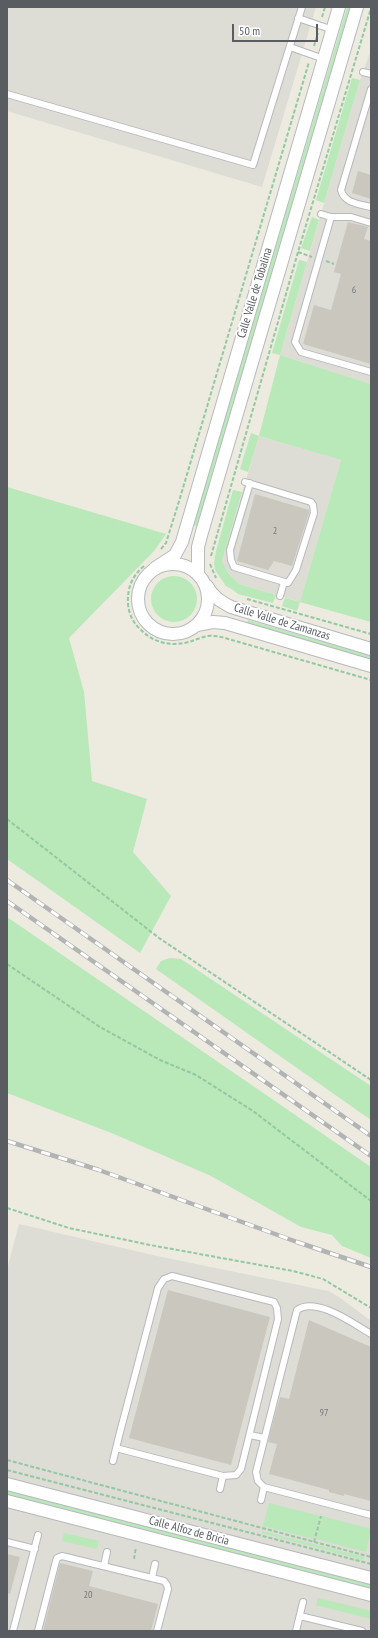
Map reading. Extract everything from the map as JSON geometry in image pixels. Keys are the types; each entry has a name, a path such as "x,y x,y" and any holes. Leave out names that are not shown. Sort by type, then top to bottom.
{"street":[{"name":"Calle Valle de Tobalina","path":"155,568 175,555 182,542 339,7"},
{"name":"Calle Valle de Tobalina","path":"201,578 198,547 202,532 357,7"},
{"path":"162,565 181,565 193,570 201,578 208,594 208,603 205,613 197,625 186,632 172,634 156,630 145,622 138,606 138,593 142,580 155,568 162,565"},
{"name":"Calle Valle de Zamanzas","path":"201,578 213,596 231,607 371,648"},
{"name":"Calle Valle de Zamanzas","path":"197,625 213,622 226,623 371,666"},
{"name":"Calle Alfoz de Bricia","path":"7,1484 371,1578"},
{"name":"Calle Alfoz de Bricia","path":"7,1501 371,1595"}],"lane":[{"path":"7,94 254,165 302,7"},
{"path":"298,18 333,30"},
{"path":"290,47 324,59"},
{"path":"363,72 371,74"},
{"path":"371,89 341,190 342,196 347,200 371,207"},
{"path":"321,214 331,217 351,217 371,223"},
{"path":"331,217 296,342 301,352 371,372"},
{"path":"247,482 311,502 313,505 314,513 296,570 291,580 288,583 284,582 234,567 231,560 230,550 247,482"},
{"path":"280,596 284,582"},
{"path":"113,1461 116,1448 158,1288 164,1279 172,1276 274,1302 277,1308 278,1319 241,1469 236,1475 223,1476 116,1448"},
{"path":"371,1334 328,1310 315,1306 302,1306 297,1310 256,1472 258,1481 264,1487 371,1515"},
{"path":"250,1435 264,1438"},
{"path":"220,1489 223,1476"},
{"path":"261,1500 264,1487"},
{"path":"14,1631 38,1535"},
{"path":"7,1542 35,1550"},
{"path":"104,1566 107,1552"},
{"path":"38,1631 57,1558 62,1556 164,1581 168,1589 157,1631"},
{"path":"152,1578 155,1564"},
{"path":"296,1631 303,1602"},
{"path":"300,1616 362,1631"}],"path":[{"path":"210,557 298,252 371,8"},
{"path":"298,252 308,256"},
{"path":"210,563 216,578"},
{"path":"243,597 371,634"},
{"path":"249,644 371,680"},
{"path":"7,819 159,938 371,1080"},
{"path":"7,964 100,1027 160,1060 196,1075 253,1111 371,1202"},
{"path":"7,1208 69,1228 150,1245 292,1271 323,1279 371,1308"},
{"path":"7,1460 371,1557"},
{"path":"7,1470 371,1564"},
{"path":"314,1542 321,1516"},
{"path":"134,1558 136,1547"}],"shaded area":[{"path":"7,7 316,7 262,187 7,111"},
{"path":"371,50 371,384 280,355 360,80"},
{"path":"259,436 341,460 300,602 239,584 228,573 222,561"},
{"path":"19,1224 157,1256 328,1291 339,1297 371,1321 371,1631 7,1631 7,1270"}],"green space":[{"path":"347,7 350,7 197,526 193,525"},
{"path":"352,78 360,80 324,203 316,200"},
{"path":"312,217 319,220 310,251 301,248"},
{"path":"299,260 307,262 280,355 272,353"},
{"path":"280,355 371,384 371,622 300,602 341,460 259,436"},
{"path":"251,433 259,436 248,472 240,469"},
{"path":"7,487 166,534 154,551 69,638 84,692 92,781 147,799 133,852 171,896 140,953 7,859"},
{"path":"233,490 242,492 222,561 228,573 239,584 276,595 273,603 238,594 226,586 215,570 214,563 216,551"},
{"path":"179,576 191,582 196,590 196,608 191,616 183,621 169,622 157,616 152,608 151,594 157,582 165,577"},
{"path":"285,598 300,602 297,611 282,606"},
{"path":"248,620 371,656 371,660 247,623"},
{"path":"7,917 371,1167 371,1258 342,1246 332,1235 301,1227 211,1176 114,1134 7,1093"},
{"path":"170,958 181,959 371,1086 371,1120 156,969 161,961"},
{"path":"7,1490 371,1585 371,1588 7,1494"},
{"path":"269,1503 320,1516 314,1539 263,1526"},
{"path":"322,1516 371,1529 366,1552 316,1539"},
{"path":"262,1531 364,1557 363,1560 262,1533"},
{"path":"64,1533 99,1541 97,1549 62,1541"},
{"path":"318,1598 371,1611 371,1619 316,1605"}],"building":[{"path":"358,171 371,175 371,199 352,193"},
{"path":"348,222 368,227 364,239 371,241 371,364 303,344 314,305 331,310 341,274 334,272"},
{"path":"255,494 309,510 292,566 274,561 268,570 237,561"},
{"path":"168,1290 270,1317 231,1465 129,1438"},
{"path":"309,1320 371,1347 371,1501 344,1494 344,1496 329,1492 329,1490 269,1474 277,1444 268,1442 272,1426 280,1397 289,1399"},
{"path":"7,1554 20,1557 10,1594 7,1593"},
{"path":"60,1563 93,1571 89,1586 158,1604 151,1631 43,1631"}],"railway":[{"path":"7,880 371,1136"},
{"path":"7,901 371,1156"},
{"path":"7,1141 99,1170 297,1242 371,1267"}]}
